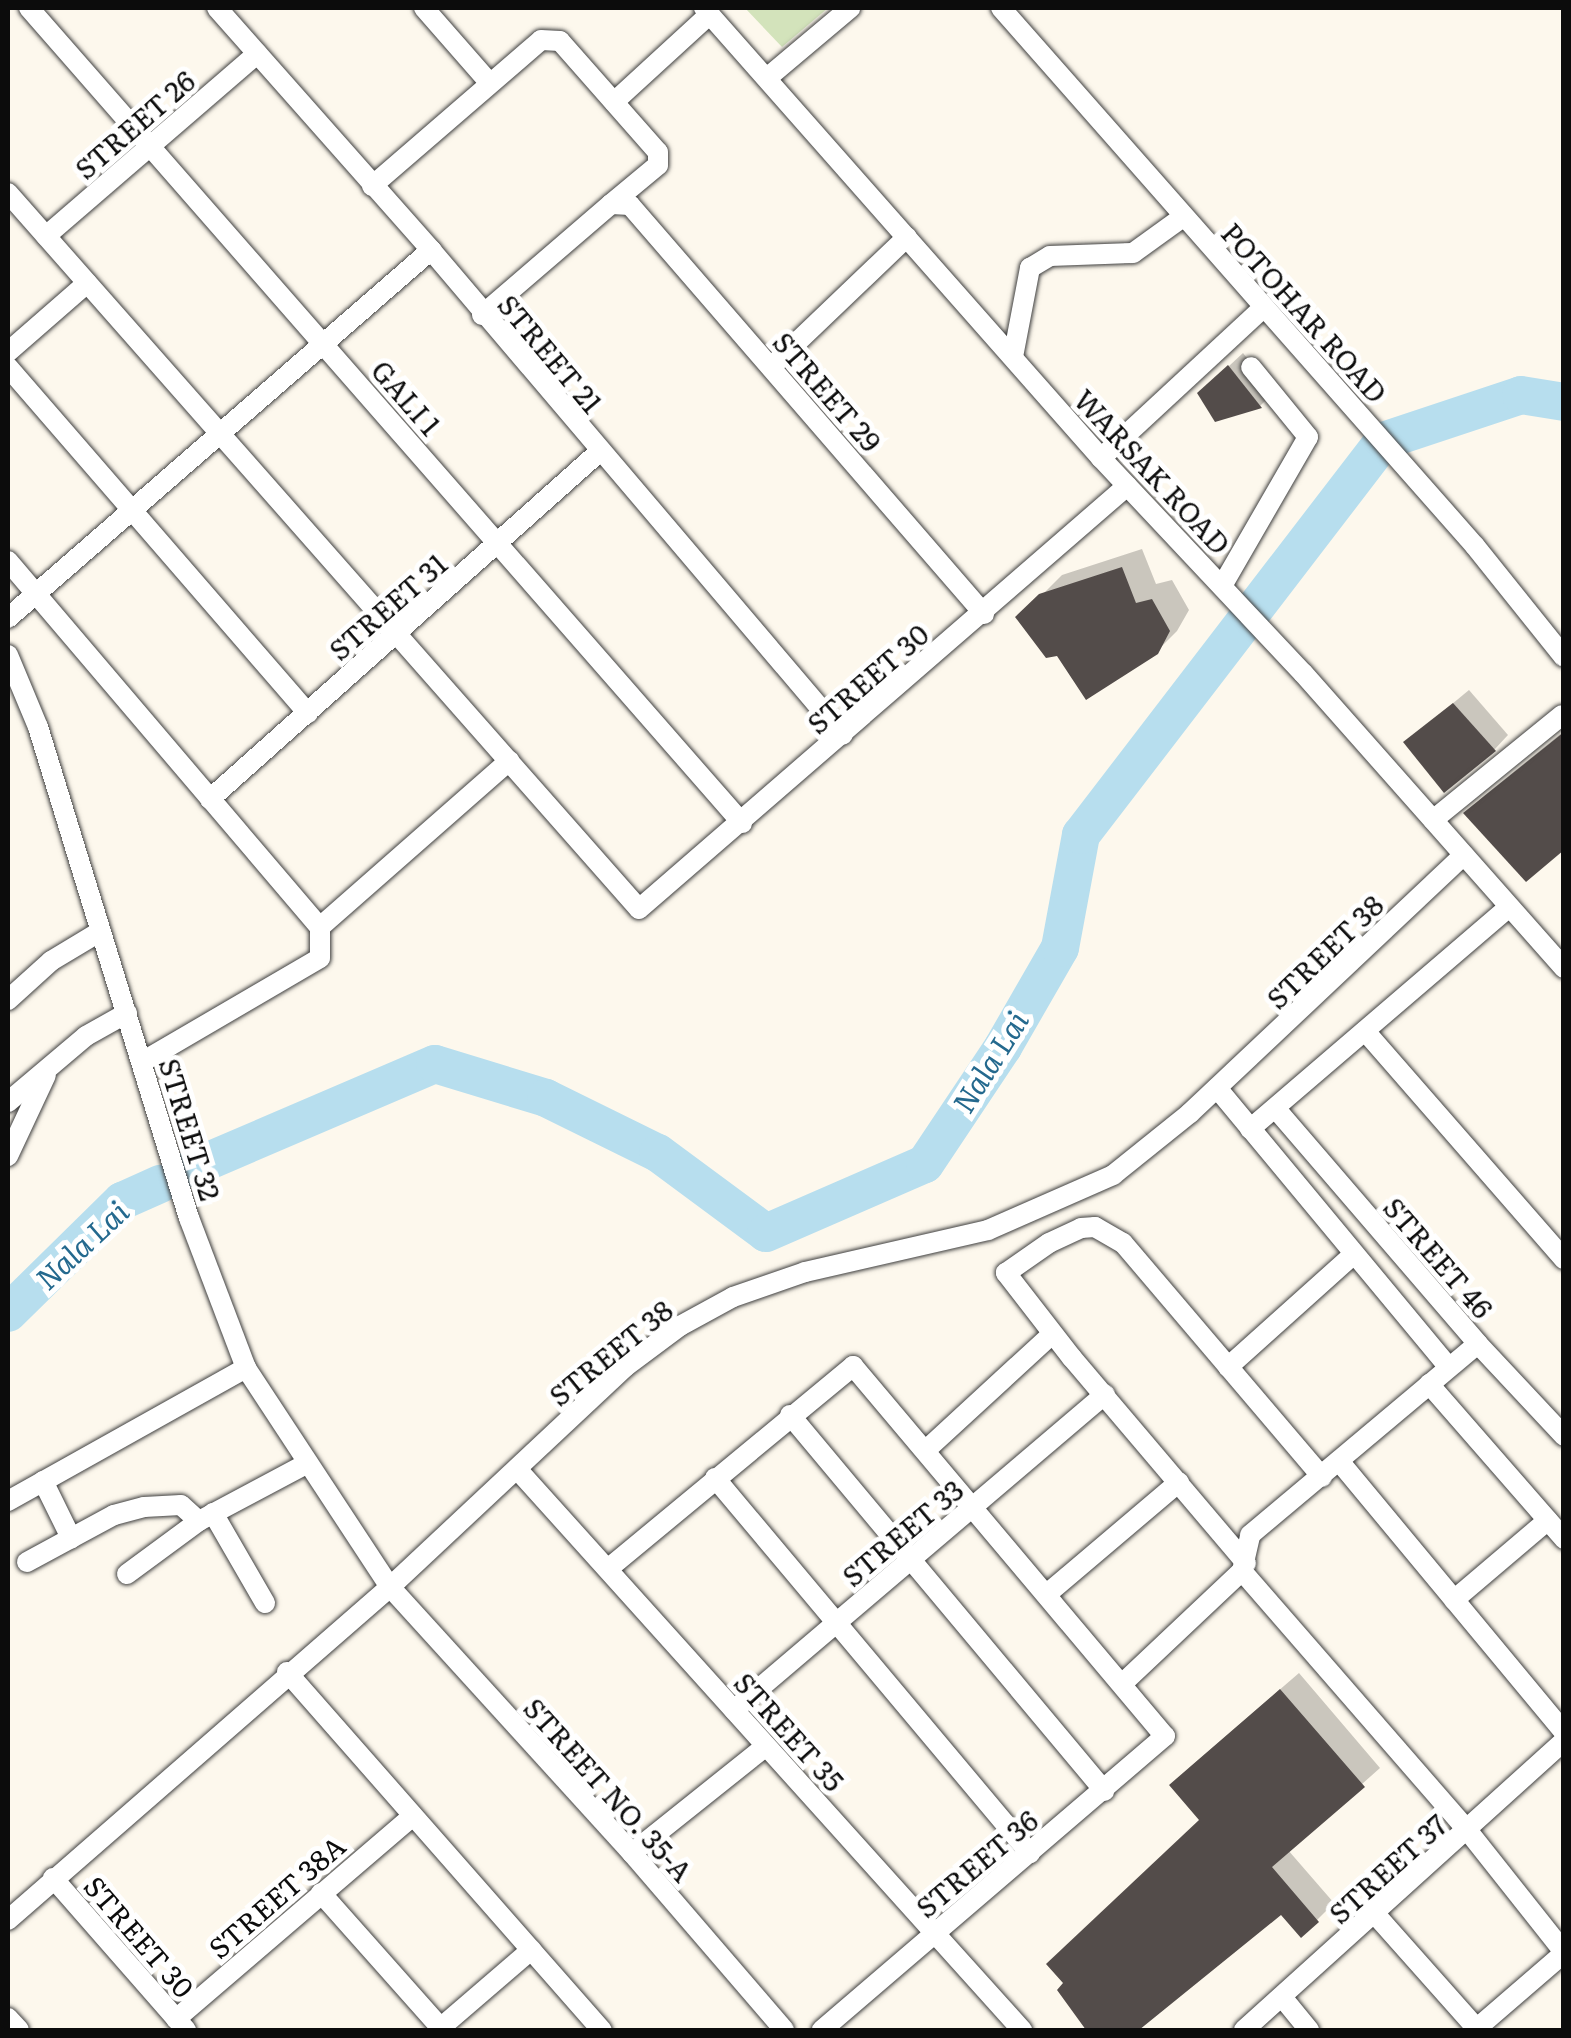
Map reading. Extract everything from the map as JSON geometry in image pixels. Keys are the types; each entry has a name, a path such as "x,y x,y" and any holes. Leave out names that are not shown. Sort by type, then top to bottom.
{"street":[{"name":"GALI 1","path":"29,8 742,823"},
{"name":"STREET 21","path":"216,8 431,250 598,452 843,735"},
{"path":"424,8 488,81"},
{"path":"767,78 850,8"},
{"name":"POTOHAR ROAD","path":"1001,8 1559,643"},
{"path":"614,102 707,11"},
{"name":"WARSAK ROAD","path":"707,11 1101,458 1303,672 1564,968"},
{"path":"372,186 488,81 541,40 560,41 658,152 658,165 621,205 482,315"},
{"name":"STREET 26","path":"46,236 257,54"},
{"path":"8,193 509,761 320,928"},
{"name":"STREET 29","path":"621,205 771,368 984,614"},
{"path":"1012,357 1030,268 1050,256 1133,253 1183,217"},
{"path":"771,368 907,238"},
{"path":"8,618 431,250"},
{"path":"8,352 87,284"},
{"path":"1101,458 1262,309"},
{"path":"8,367 308,713"},
{"path":"1228,592 1308,438 1251,367"},
{"name":"STREET 31","path":"210,799 598,452"},
{"name":"STREET 30","path":"509,761 640,909 1127,486"},
{"path":"8,561 320,928 320,958 142,1062"},
{"name":"STREET 32","path":"8,655 38,727 215,1297 246,1368 390,1587"},
{"path":"1433,820 1562,714"},
{"name":"STREET 38","path":"8,1920 286,1672 390,1587 625,1367 680,1326 733,1297 804,1272 988,1230 1113,1174 1218,1088 1464,855"},
{"path":"1250,1129 1509,907"},
{"path":"8,1000 51,961 102,930"},
{"path":"8,1102 86,1036 127,1012"},
{"path":"1365,1031 1564,1259"},
{"path":"8,1156 49,1069"},
{"path":"1218,1088 1449,1367"},
{"name":"STREET 46","path":"1276,1109 1478,1344 1564,1436"},
{"path":"1322,1476 1123,1244 1095,1227 1049,1244 1006,1273 1052,1334 1179,1482 1244,1567 1468,1832 1564,1953 1477,2030 1375,1914"},
{"path":"1228,1366 1354,1254"},
{"path":"926,1450 1052,1334"},
{"path":"609,1568 853,1366 1122,1684 1244,1567 1250,1534 1478,1344"},
{"path":"8,1502 246,1368"},
{"path":"1429,1384 1564,1538"},
{"name":"STREET 33","path":"734,1710 1105,1394"},
{"path":"790,1416 1104,1791"},
{"path":"1339,1461 1564,1732"},
{"path":"127,1574 206,1517 306,1464"},
{"name":"STREET 35","path":"517,1469 1022,2030"},
{"path":"716,1478 1030,1854"},
{"path":"43,1481 71,1538"},
{"path":"1047,1594 1179,1482"},
{"path":"26,1562 114,1516 172,1503 206,1517 265,1602"},
{"path":"1454,1600 1548,1520"},
{"name":"STREET NO. 35-A","path":"390,1587 632,1853 784,2030"},
{"path":"286,1672 602,2030"},
{"name":"STREET 36","path":"822,2030 1165,1736 1122,1684"},
{"name":"STREET 37","path":"1244,2030 1468,1832 1564,1741"},
{"path":"632,1853 766,1746"},
{"name":"STREET 38A","path":"181,2025 321,1893 413,1816"},
{"name":"STREET 30","path":"53,1878 181,2025"},
{"path":"321,1893 440,2029 531,1950"},
{"path":"1282,1997 1310,2030"},
{"path":"8,2018 18,2030"}],"green space":[{"path":"745,8 828,8 782,47"}],"building":[{"path":"1228,365 1262,408 1215,422 1197,393"},
{"path":"1122,567 1136,603 1152,599 1170,631 1158,654 1086,700 1057,656 1046,658 1015,617 1039,594"},
{"path":"1453,703 1496,751 1444,793 1403,742"},
{"path":"1564,732 1564,850 1526,882 1463,813"},
{"path":"1280,1689 1365,1787 1272,1867 1319,1922 1301,1938 1281,1915 1139,2030 1086,2030 1057,1990 1063,1983 1046,1964 1199,1820 1169,1785"}],"waterway":[{"name":"Nala Lai","path":"192,1168 435,1064 546,1098 658,1153 766,1233 925,1164 1003,1047 1060,948 1081,835 1383,441 1521,395 1564,402"},
{"name":"Nala Lai","path":"8,1313 122,1201 160,1184"}]}
